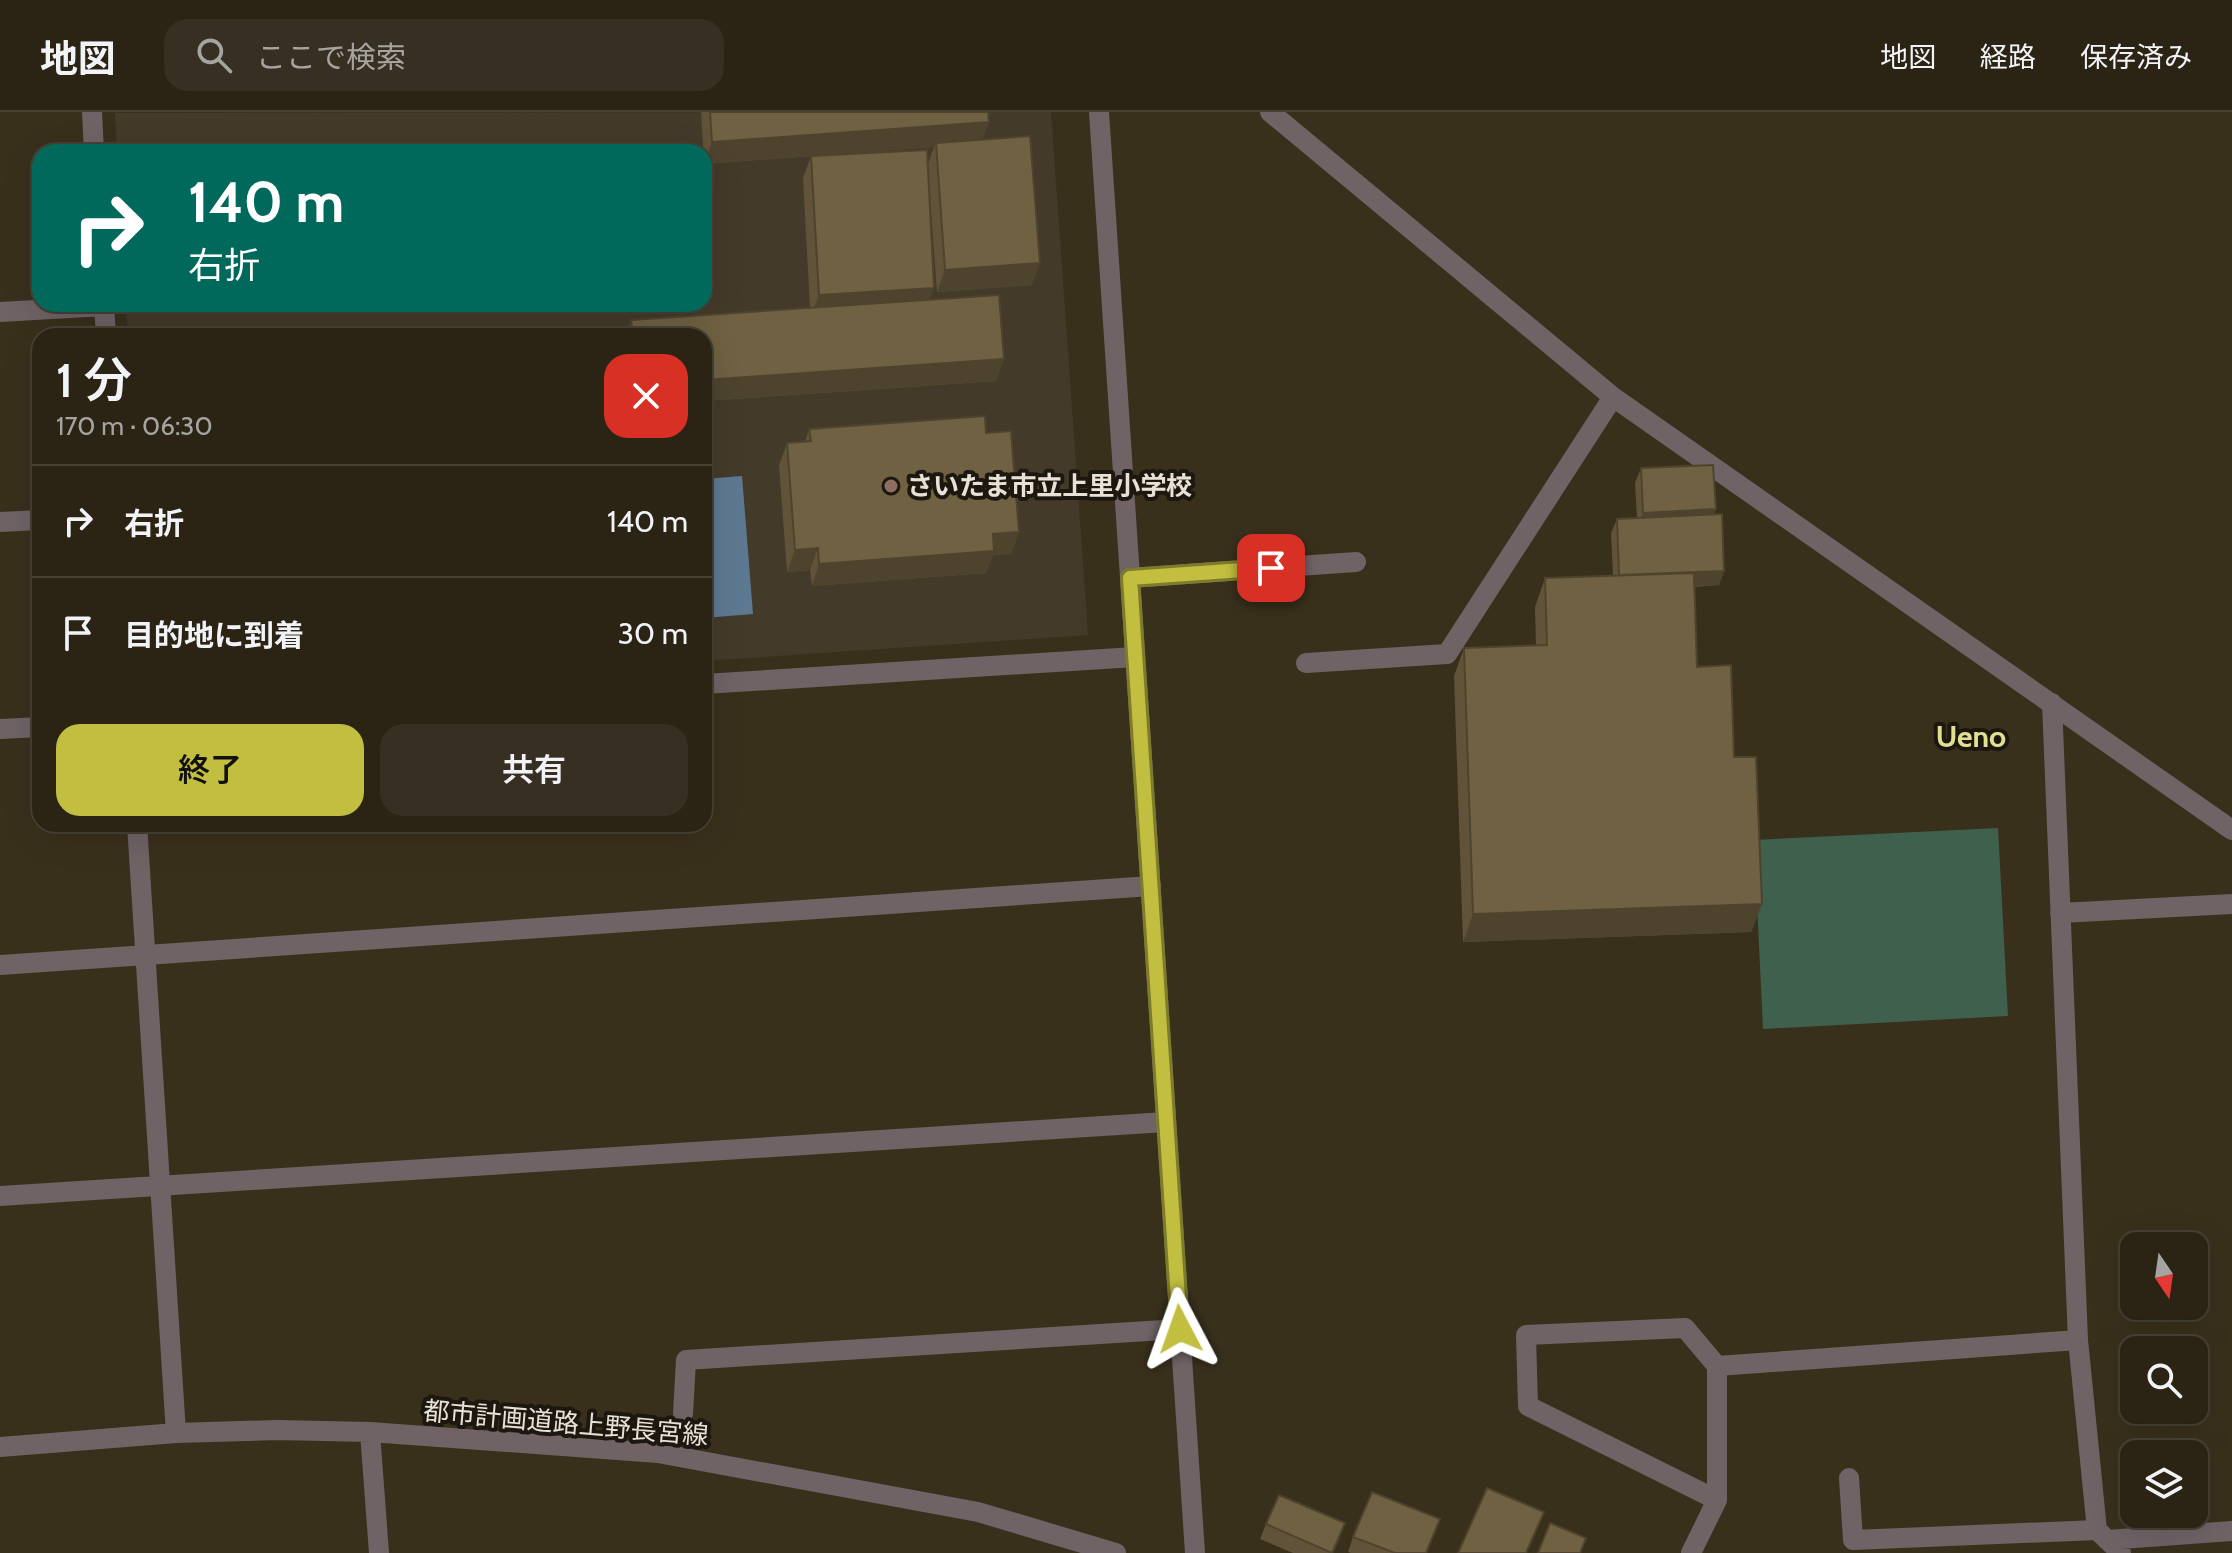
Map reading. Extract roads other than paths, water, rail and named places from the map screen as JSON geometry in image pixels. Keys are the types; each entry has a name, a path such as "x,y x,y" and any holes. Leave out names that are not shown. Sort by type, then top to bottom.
{"street":[{"path":"92,112 94,144"},
{"path":"1099,112 1195,1553"},
{"path":"1270,112 1613,397 2232,830"},
{"path":"0,312 32,310"},
{"path":"1306,663 1447,654 1613,397"},
{"path":"0,522 32,520"},
{"path":"1130,578 1356,562"},
{"path":"712,683 1135,657"},
{"path":"2052,703 2078,1340 2108,1541"},
{"path":"0,729 32,727"},
{"path":"137,832 176,1433"},
{"path":"0,965 1151,886"},
{"path":"2060,913 2232,904"},
{"path":"0,1196 1166,1122"},
{"path":"1691,1553 1717,1500 1717,1366 1685,1328 1526,1335 1528,1406 1717,1500"},
{"path":"683,1414 686,1360 1180,1329"},
{"path":"1717,1366 2078,1340"},
{"name":"都市計画道路上野長宮線","path":"0,1447 176,1433 277,1430 370,1432 658,1453 978,1512 1116,1553"},
{"path":"370,1432 379,1553"},
{"path":"1849,1478 1853,1540 2108,1541 2232,1531"}],"water":[{"path":"742,476 753,614 712,617 712,478"}],"place":[{"name":"さいたま市立上里小学校","path":"891,486"}],"district":[{"name":"Ueno","path":"1971,737"}]}
